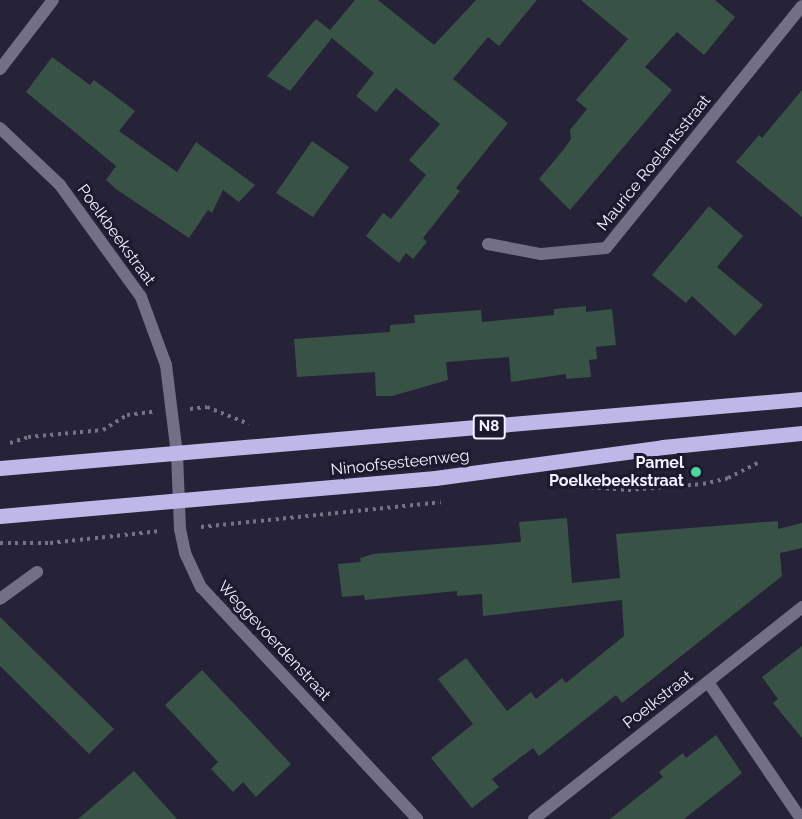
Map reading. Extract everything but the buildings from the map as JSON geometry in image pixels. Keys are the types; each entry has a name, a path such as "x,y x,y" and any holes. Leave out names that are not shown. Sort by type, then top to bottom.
{"main road":[{"name":"Ninoofsesteenweg","path":"0,468 802,399"},
{"name":"Ninoofsesteenweg","path":"0,516 435,478 663,447 802,432"}],"street":[{"path":"0,69 53,0"},
{"name":"Maurice Roelantsstraat","path":"488,244 541,254 606,249 802,6"},
{"name":"Poelkbeekstraat","path":"0,128 60,185 141,297 166,365 177,454"},
{"name":"Weggevoerdenstraat","path":"177,454 185,554 201,587 417,819"},
{"path":"0,599 37,572"},
{"name":"Poelkstraat","path":"534,819 802,607"},
{"path":"708,682 801,819"}],"path":[{"path":"0,446 28,436 103,430 127,415"},
{"path":"554,485 628,490 703,484 728,478 769,459"},
{"path":"235,522 452,501"},
{"path":"0,543 50,543 122,536"}],"place":[{"name":"Pamel Poelkebeekstraat","path":"696,472"}]}
